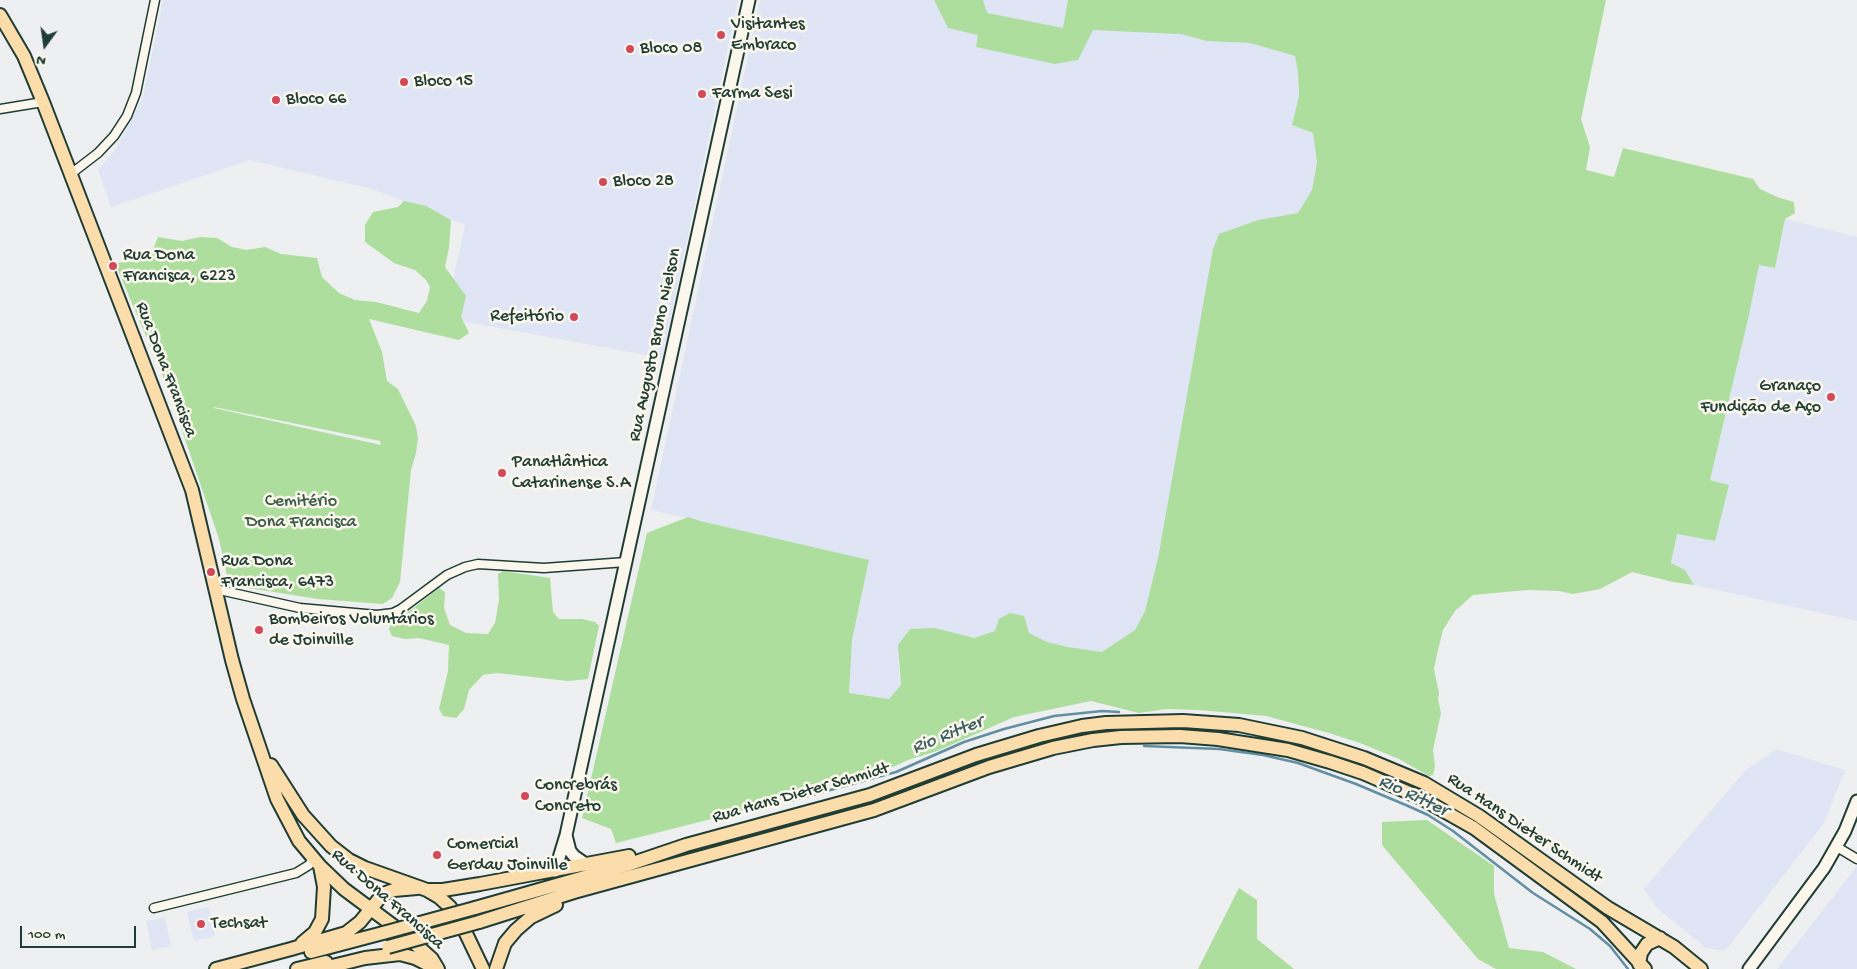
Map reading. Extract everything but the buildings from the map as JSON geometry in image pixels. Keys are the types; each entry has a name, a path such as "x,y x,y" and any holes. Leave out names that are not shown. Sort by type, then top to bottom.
{"main road":[{"name":"Rua Augusto Bruno Nielson","path":"555,871 566,835 749,0"},
{"name":"Rua Dona Francisca","path":"0,15 24,56 72,173 192,490 243,699 284,815 299,841 316,862 344,889 403,933 434,966"},
{"name":"Rua Hans Dieter Schmidt","path":"244,969 475,908 627,865 686,845 870,795 991,750 1059,731 1082,726 1129,721 1182,720 1269,730 1310,740 1364,758 1424,783 1464,806 1608,908 1681,952 1701,969"},
{"name":"Rua Hans Dieter Schmidt","path":"297,969 479,922 574,892 874,810 989,767 1062,746 1121,738 1172,736 1218,738 1288,750 1330,762 1393,785 1437,806 1493,841 1602,922 1642,966"},
{"name":"Rua Dona Francisca","path":"262,750 298,808 316,832 331,846 349,860 365,868 423,888 439,897 450,907 461,923 483,969"},
{"path":"1749,969 1824,868 1837,847 1857,801"},
{"path":"566,835 570,850 574,856 587,865"},
{"path":"216,969 292,949 346,932 352,929 372,910 383,894 394,890 423,888 443,890 555,871 686,845"},
{"path":"292,949 316,932 322,919 324,887 316,862 321,850 331,846"},
{"path":"496,969 504,944 516,930 545,909 689,860"},
{"path":"1642,966 1641,953 1647,944 1660,938"},
{"path":"320,969 374,957 400,954 434,966"}],"street":[{"path":"72,173 102,149 114,136 129,110 136,92 155,0"},
{"path":"0,109 43,102"},
{"path":"215,589 300,608 377,615 393,613 401,609 442,578 465,567 478,564 544,568 626,562"},
{"path":"1837,847 1857,859"},
{"path":"154,908 296,873 316,862"}],"shaded area":[{"path":"163,0 738,0 662,358 445,318 465,225 375,190 250,160 111,207 98,170 116,149 143,97"},
{"path":"760,0 1076,0 1207,41 1250,43 1295,56 1299,96 1292,125 1313,133 1317,161 1312,191 1298,213 1258,220 1159,548 1145,611 1135,630 1102,652 1047,642 1029,633 995,631 974,638 935,628 898,661 901,685 889,699 849,693 852,640 869,560 651,510"},
{"path":"1785,219 1857,237 1857,621 1694,585 1685,570 1671,564 1677,534 1714,541 1729,486 1710,480 1759,265 1775,268"},
{"path":"1776,749 1845,770 1824,823 1725,951 1706,948 1658,909 1644,889 1745,771"},
{"path":"1857,866 1857,969 1777,969"},
{"name":"Techsat","path":"209,907 215,936 194,941 187,912"},
{"path":"165,917 171,946 152,950 146,921"}],"green space":[{"path":"934,0 983,0 987,13 1063,28 1068,0 1606,0 1581,119 1590,147 1586,170 1614,177 1623,148 1753,179 1760,189 1794,202 1795,213 1785,219 1775,268 1759,265 1710,480 1729,485 1715,541 1677,534 1671,563 1685,570 1694,585 1632,572 1600,589 1573,594 1559,591 1527,590 1473,595 1455,611 1443,630 1437,654 1434,669 1441,713 1433,750 1435,766 1433,775 1429,776 1399,759 1360,743 1266,716 1166,709 1139,713 1091,701 1014,717 937,751 908,760 882,772 847,779 751,809 616,843 611,829 582,818 647,533 688,517 869,560 852,640 849,693 889,699 901,685 898,645 910,629 935,628 974,638 995,631 999,619 1010,613 1024,616 1029,633 1047,642 1102,652 1135,630 1145,611 1158,558 1213,249 1219,234 1258,220 1298,213 1312,190 1317,162 1313,133 1292,125 1299,96 1295,56 1250,43 1207,41 1177,33 1093,30 1078,60 1055,64 976,47 978,35 948,28"},
{"name":"Cemitério Dona Francisca","path":"404,201 426,206 451,220 449,248 445,267 466,296 461,317 469,333 459,340 369,319 382,352 387,381 398,389 416,426 418,438 411,470 400,582 392,598 383,604 318,599 229,585 219,539 171,398 176,398 165,381 115,263 137,261 152,252 158,237 182,241 200,237 217,238 232,247 246,250 265,247 281,254 317,258 322,277 339,293 355,300 376,302 419,313 427,301 430,287 426,280 415,270 394,263 365,242 365,225 373,212 398,207","holes":["214,407 380,441 381,445"]},
{"path":"503,571 550,578 553,612 559,619 582,619 595,622 599,626 588,679 568,681 497,673 483,675 469,690 464,709 456,718 443,716 439,709 448,671 449,645 419,638 405,639 392,636 389,629 391,623 439,588 445,592 444,608 450,625 466,633 488,634 495,623 499,600 498,574"},
{"path":"1427,820 1494,866 1494,894 1509,948 1543,952 1576,969 1496,969 1478,959 1382,845 1382,822"},
{"path":"1239,888 1257,900 1257,939 1294,969 1198,969"}],"waterway":[{"name":"Rio Ritter","path":"790,801 896,772 964,742 1004,729 1054,716 1102,711 1119,712"},
{"name":"Rio Ritter","path":"1144,746 1219,749 1263,755 1298,763 1356,784 1428,815 1453,831 1533,893 1590,929 1610,946 1628,969"}],"place":[{"name":"Visitantes Embraco","path":"721,35"},
{"name":"Bloco 08","path":"630,49"},
{"name":"Bloco 15","path":"404,82"},
{"name":"Farma Sesi","path":"702,94"},
{"name":"Bloco 66","path":"276,100"},
{"name":"Bloco 28","path":"603,182"},
{"name":"Rua Dona Francisca, 6223","path":"113,266"},
{"name":"Refeitório","path":"574,317"},
{"name":"Granaço Fundição de Aço","path":"1831,397"},
{"name":"Panatlântica Catarinense S.A","path":"502,473"},
{"name":"Rua Dona Francisca, 6473","path":"211,572"},
{"name":"Bombeiros Voluntários de Joinville","path":"259,630"},
{"name":"Concrebrás Concreto","path":"525,796"},
{"name":"Comercial Gerdau Joinville","path":"437,855"},
{"name":"Techsat","path":"201,924"}]}
